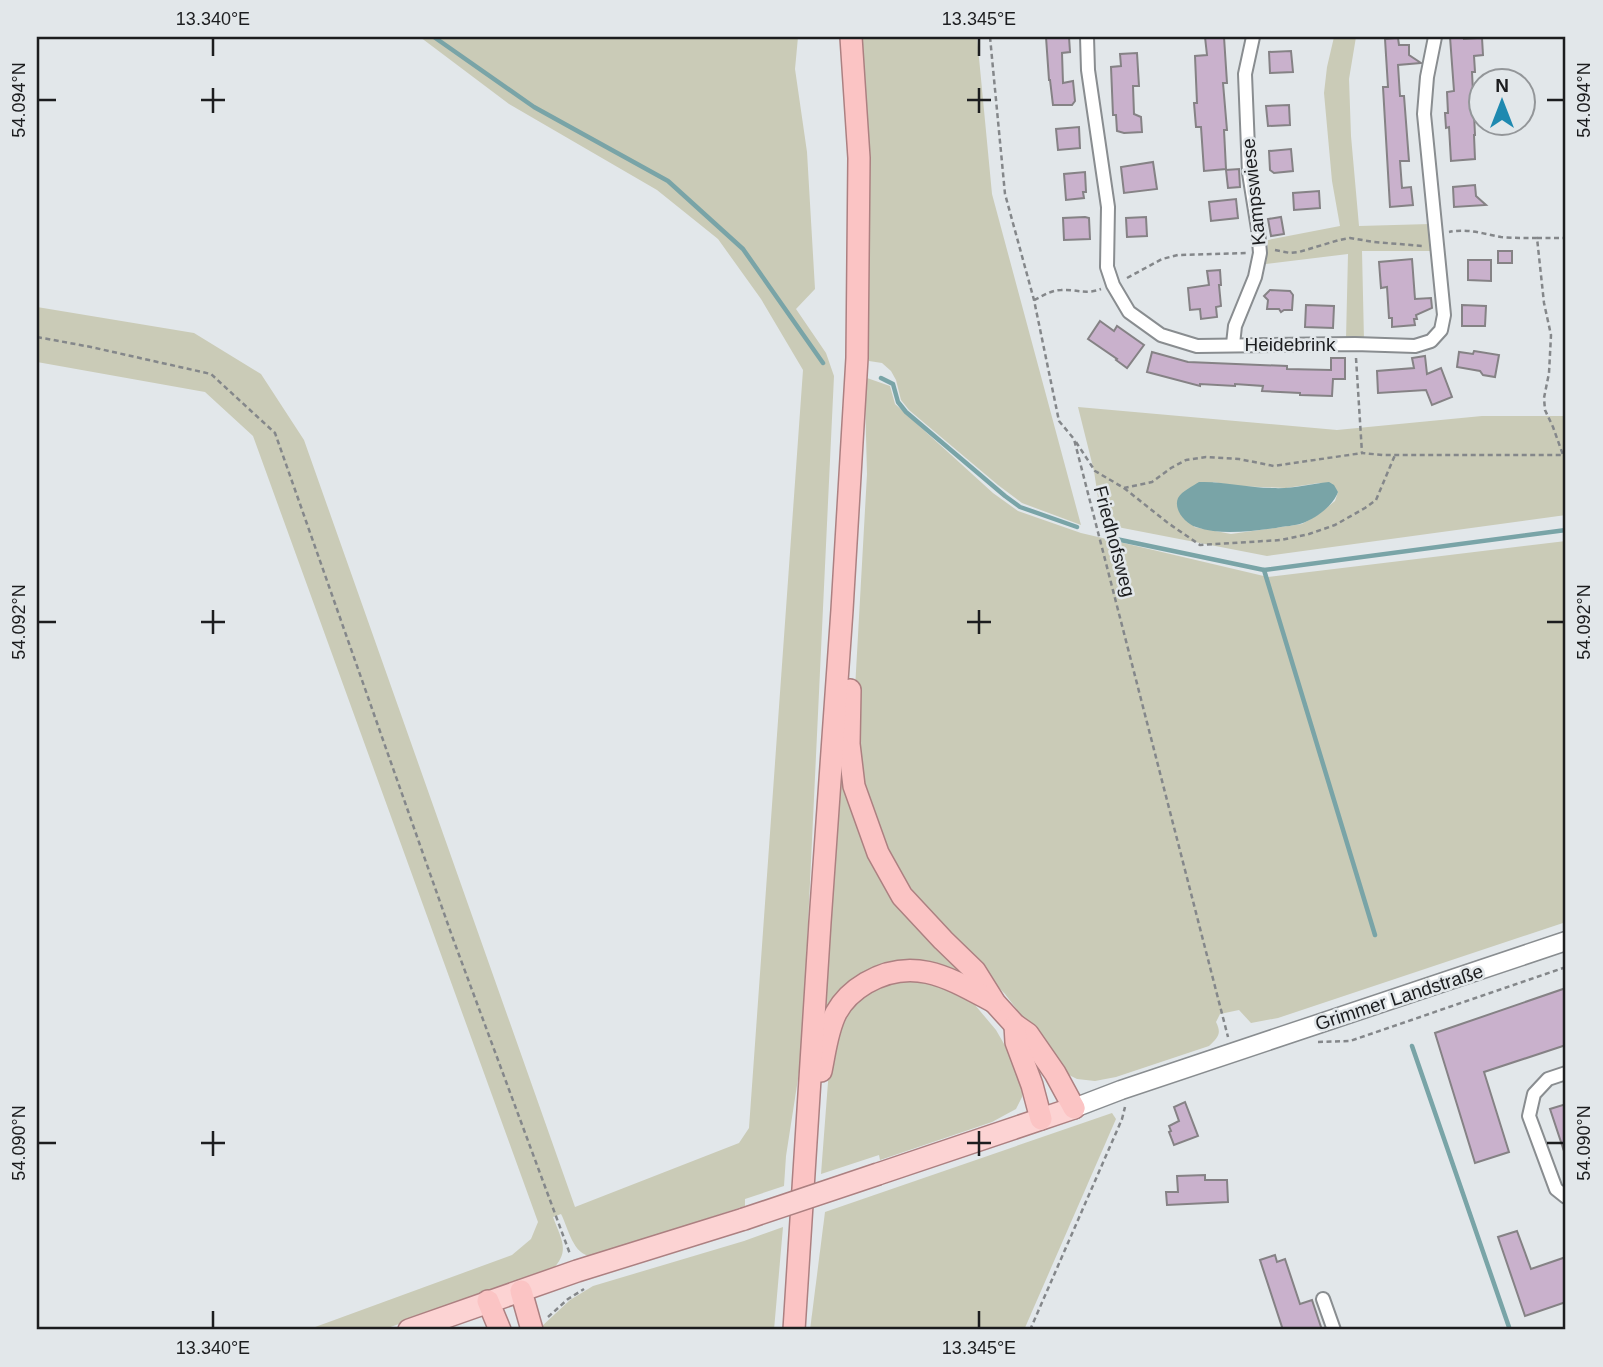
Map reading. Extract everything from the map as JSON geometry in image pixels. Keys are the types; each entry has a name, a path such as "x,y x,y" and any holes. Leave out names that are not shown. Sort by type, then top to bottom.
{"highway":[{"path":"794,1330 857,358 859,158 851,37"},
{"path":"842,610 853,639 849,744 854,786 878,853 902,896 975,971 995,1003 1015,1025 1028,1034 1055,1073 1074,1108"},
{"path":"805,1147 829,1032 836,1013 859,987 893,972 909,969 926,971 942,975 995,1003"},
{"path":"1015,1025 1016,1042 1041,1119"},
{"path":"788,1330 797,1283"},
{"path":"521,1291 531,1328"},
{"path":"488,1301 500,1330"}],"main road":[{"name":"Grimmer Landstraße","path":"1074,1108 1566,941"},
{"path":"420,1328 488,1301 583,1278 744,1219 1074,1108"}],"street":[{"name":"Heidebrink","path":"1087,37 1088,70 1108,207 1107,267 1113,285 1129,312 1161,335 1197,346 1415,346 1431,341 1441,330 1444,315 1424,114 1427,77 1435,37"},
{"name":"Kampswiese","path":"1233,344 1235,326 1255,277 1260,253 1247,136 1245,74 1253,37"},
{"path":"1566,1073 1548,1079 1534,1094 1529,1116 1556,1189 1566,1197"},
{"path":"1323,1299 1334,1330"}],"path":[{"name":"Friedhofsweg","path":"990,37 1005,194 1034,300 1059,421 1074,439 1232,1053"},
{"path":"1034,300 1050,292 1062,290 1089,293 1113,285 1162,259 1178,255 1260,253 1273,250 1290,253 1350,238 1427,247 1456,230 1501,237 1566,238"},
{"path":"1124,488 1152,482 1186,460 1206,457 1240,459 1274,466 1362,453 1565,453 1545,410 1551,335 1544,303 1537,238"},
{"path":"37,337 211,374 275,433 452,936 583,1278 568,1299 545,1320 531,1328"},
{"path":"1355,344 1362,453"},
{"path":"1074,439 1094,471 1124,488 1200,545 1281,540 1335,525 1376,500 1396,455"},
{"path":"1308,1043 1350,1041 1566,967"},
{"path":"1030,1330 1122,1119 1125,1104 1121,1090"}],"green space":[{"path":"420,37 798,37 795,69 807,152 815,289 796,309 826,353 834,376 800,1066 784,1186 745,1199 745,1206 592,1256 586,1255 576,1246 561,1214 553,1217 563,1251 552,1270 382,1330 307,1330 512,1255 531,1239 538,1222 253,436 205,392 37,362 37,307 194,333 261,374 304,440 575,1207 739,1143 749,1128 803,370 761,299 718,239 657,190 509,104"},
{"path":"860,37 977,37 992,194 1081,525 1022,503 998,485 909,410 901,400 891,371 882,363 869,361 869,181"},
{"path":"1334,37 1356,37 1349,79 1359,226 1430,224 1431,251 1362,251 1364,340 1346,339 1348,254 1266,264 1268,240 1340,226 1332,181 1324,93"},
{"path":"867,378 890,386 895,404 993,493 1018,511 1081,533 1268,577 1566,541 1566,922 1278,1018 1251,1023 1239,1010 1220,1014 1216,1022 1218,1035 1209,1046 1116,1077 1095,1081 1077,1079 1065,1073 1005,994 925,913 890,862 866,803 853,725 867,474"},
{"path":"1078,407 1337,430 1482,416 1566,416 1566,515 1267,556 1102,524 1094,471","holes":["1213,482 1236,486 1286,488 1319,483 1338,492 1335,501 1302,524 1231,534 1194,527"]},
{"path":"840,780 846,780 854,811 960,966 955,971 932,964 825,1013 823,1008"},
{"path":"899,976 955,989 975,1005 996,1030 1011,1056 1022,1087 1022,1097 1016,1109 992,1122 880,1160 879,1155 821,1174 831,1043 839,1023 857,998"},
{"path":"1112,1113 1116,1119 1024,1330 810,1330 825,1212"},
{"path":"783,1227 774,1330 542,1330 541,1327 570,1300 593,1286"}],"water":[{"path":"1199,482 1280,488 1329,482 1338,492 1324,511 1303,523 1226,532 1206,530 1192,525 1181,516 1177,507 1178,498"}],"building":[{"path":"1046,37 1069,37 1070,52 1062,53 1063,83 1073,81 1075,101 1072,105 1053,105"},
{"path":"1205,37 1224,37 1227,83 1223,83 1227,130 1224,130 1226,169 1204,171 1201,127 1196,127 1194,103 1197,103 1195,56 1207,55"},
{"path":"1450,37 1482,38 1483,55 1474,56 1475,66 1466,66 1466,136 1474,136 1475,159 1451,161 1449,127 1446,128 1445,113 1448,113 1447,92 1454,91"},
{"path":"1398,38 1399,45 1409,45 1409,55 1421,63 1398,65 1400,96 1404,96 1409,161 1400,161 1402,188 1411,187 1413,205 1390,207 1383,87 1388,87 1385,39"},
{"path":"1291,51 1293,72 1270,73 1269,52"},
{"path":"1137,53 1139,86 1133,86 1134,114 1141,117 1142,132 1124,133 1117,131 1116,115 1113,115 1111,67 1121,66 1120,54"},
{"path":"1289,105 1290,125 1268,126 1266,106"},
{"path":"1079,127 1080,148 1058,150 1056,129"},
{"path":"1291,149 1293,171 1274,173 1270,170 1269,151"},
{"path":"1153,162 1157,189 1124,193 1121,167"},
{"path":"1239,169 1240,187 1228,188 1226,170"},
{"path":"1085,172 1084,198 1066,200 1064,174"},
{"path":"1475,185 1476,196 1486,205 1454,207 1453,187"},
{"path":"1319,191 1320,208 1294,210 1293,193"},
{"path":"1236,199 1238,218 1211,221 1209,202"},
{"path":"1146,217 1147,236 1127,237 1126,218"},
{"path":"1281,217 1284,234 1271,236 1268,219"},
{"path":"1063,218 1089,218 1090,239 1064,240"},
{"path":"1498,251 1512,251 1512,263 1498,263"},
{"path":"1412,259 1415,299 1431,298 1432,308 1416,315 1415,325 1392,327 1387,287 1381,288 1379,262"},
{"path":"1468,260 1491,260 1491,281 1468,280"},
{"path":"1220,270 1221,306 1216,307 1217,317 1201,319 1200,309 1190,310 1188,288 1209,285 1207,271"},
{"path":"1270,290 1290,291 1293,295 1292,310 1281,312 1279,309 1267,309 1268,300 1264,296"},
{"path":"1306,305 1334,306 1333,328 1305,327"},
{"path":"1462,305 1486,306 1485,326 1462,326"},
{"path":"1100,321 1114,331 1117,326 1144,345 1127,368 1088,339"},
{"path":"1474,351 1499,355 1495,377 1457,367 1459,352 1473,354"},
{"path":"1152,352 1188,362 1287,366 1287,369 1331,370 1331,358 1345,358 1345,379 1333,379 1332,396 1262,391 1263,386 1200,386 1147,372"},
{"path":"1425,356 1427,374 1441,368 1452,397 1432,405 1426,390 1378,393 1377,371 1414,368 1412,358"},
{"path":"1566,988 1566,1045 1484,1072 1509,1152 1475,1163 1435,1033"},
{"path":"1185,1102 1198,1136 1174,1145 1169,1126 1179,1121 1174,1107"},
{"path":"1566,1104 1566,1150 1564,1151 1550,1109"},
{"path":"1205,1175 1205,1180 1227,1180 1228,1202 1167,1205 1166,1192 1178,1192 1177,1176"},
{"path":"1517,1231 1531,1269 1566,1257 1566,1302 1525,1316 1498,1237"},
{"path":"1275,1255 1277,1262 1285,1259 1300,1304 1312,1300 1322,1330 1283,1330 1260,1260"}],"waterway":[{"path":"434,37 534,107 668,181 743,249 823,363"},
{"path":"881,378 893,384 898,402 906,412 1005,496 1020,507 1077,527"},
{"path":"1116,539 1264,570 1566,530"},
{"path":"1264,570 1375,935"},
{"path":"1412,1046 1510,1330"}]}
